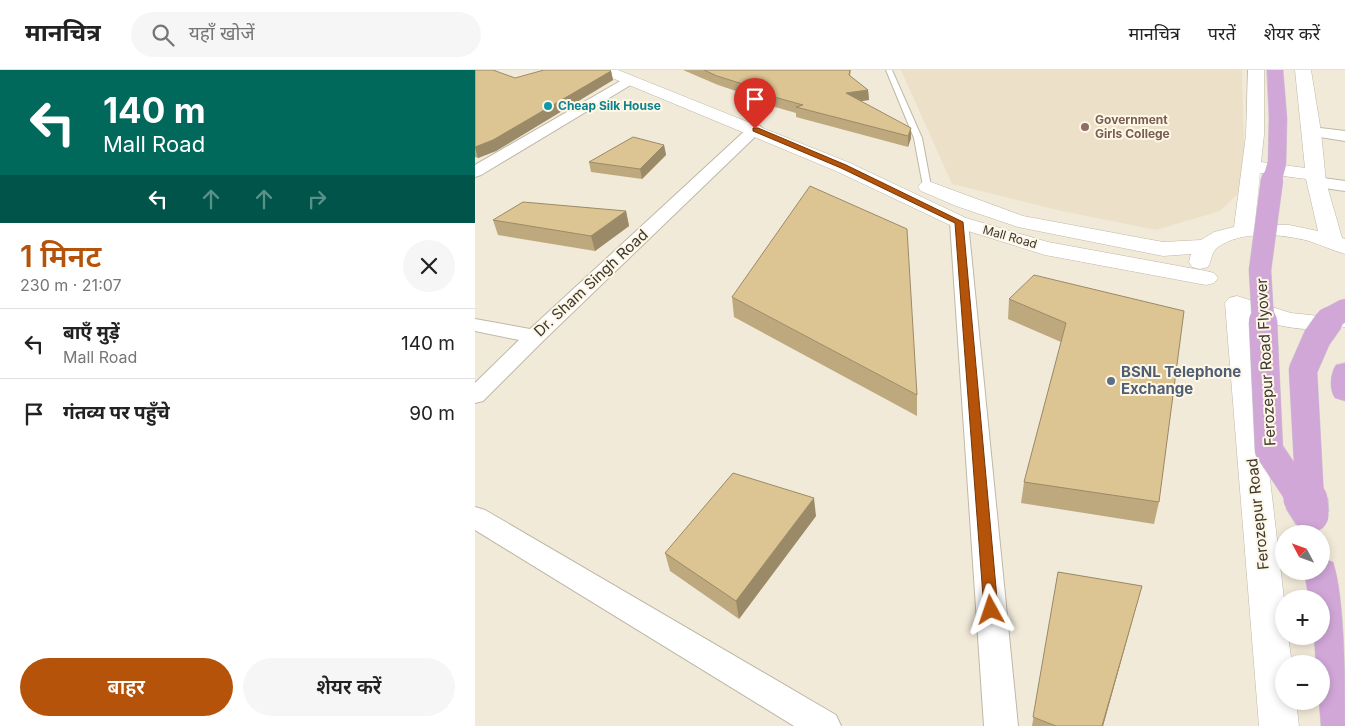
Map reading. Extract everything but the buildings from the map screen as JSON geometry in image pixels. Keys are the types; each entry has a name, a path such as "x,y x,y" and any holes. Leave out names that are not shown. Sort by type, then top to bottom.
{"main road":[{"name":"Mall Road","path":"605,70 679,102 755,129 843,167 959,222 1045,248 1206,278"},
{"path":"651,70 870,160"},
{"path":"1244,231 1255,135 1256,70"},
{"name":"Ferozepur Road Flyover","path":"1275,70 1278,118 1275,171 1261,270 1269,450 1312,524"},
{"path":"1303,70 1313,132 1315,179 1339,244"},
{"path":"1251,166 1315,179"},
{"name":"Mall Road","path":"919,183 963,202 1017,221 1163,249 1205,246"},
{"path":"1339,244 1316,236 1287,230 1259,229 1217,238 1205,246 1199,260 1203,275 1217,291 1237,302 1272,316 1305,322 1345,320"},
{"name":"Ferozepur Road","path":"1237,302 1279,726"},
{"path":"1312,524 1303,370 1317,338 1332,317 1345,310"},
{"path":"1345,371 1345,392"},
{"path":"1323,580 1331,624 1341,726"}],"street":[{"path":"475,172 629,80"},
{"name":"Dr. Sham Singh Road","path":"475,396 535,336 755,129"},
{"path":"1313,132 1345,136"},
{"path":"1315,179 1345,186"},
{"path":"959,222 1001,726"},
{"path":"475,325 535,336"},
{"path":"475,517 824,726"}],"lane":[{"path":"889,70 918,138 919,183"}],"shaded area":[{"name":"Government Girls College","path":"901,70 1242,70 1245,187 1220,211 1156,230 1057,210 952,184"}],"place":[{"name":"Cheap Silk House","path":"548,106"},
{"name":"Government Girls College","path":"1085,127"},
{"name":"BSNL Telephone Exchange","path":"1111,381"}],"route":[{"path":"755,129 843,167 959,222 991,610"}]}
